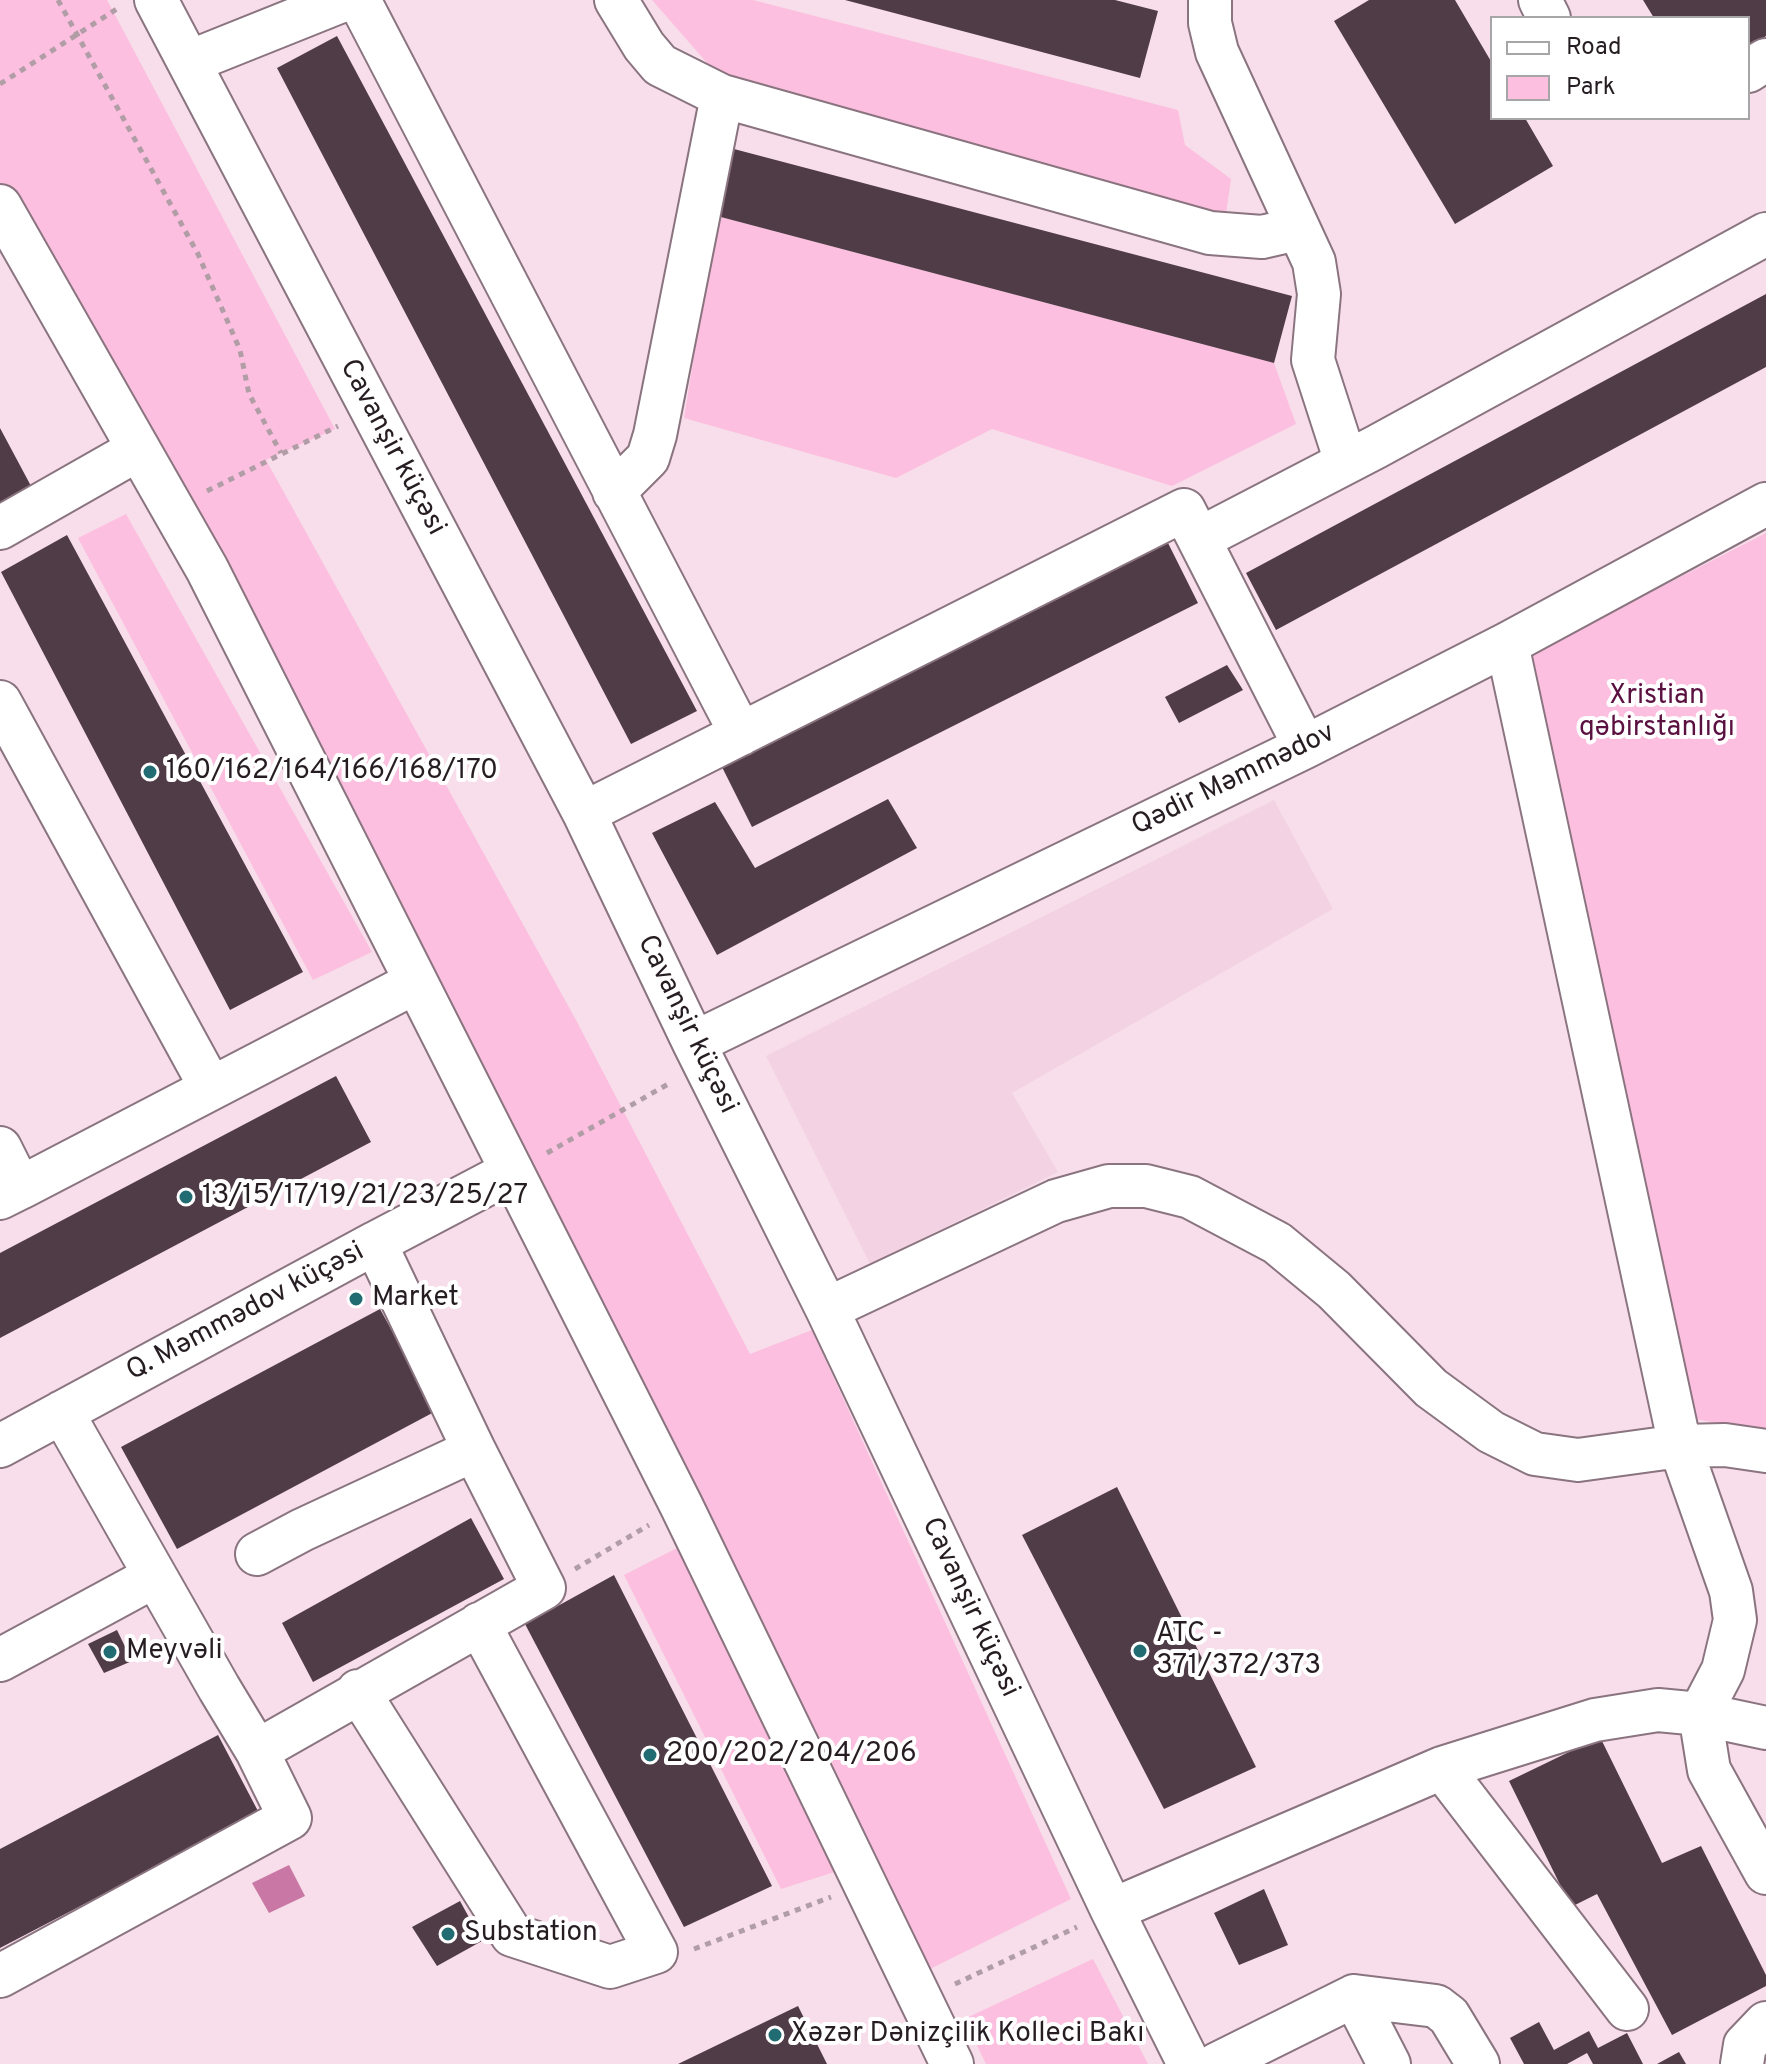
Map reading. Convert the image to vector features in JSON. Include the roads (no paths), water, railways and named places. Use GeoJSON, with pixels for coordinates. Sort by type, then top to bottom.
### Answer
{"type":"FeatureCollection","features":[{"type":"Feature","properties":{"kind":"street"},"geometry":{"type":"LineString","coordinates":[[189,62],[344,0]]}},
{"type":"Feature","properties":{"kind":"street"},"geometry":{"type":"LineString","coordinates":[[359,0],[741,734]]}},
{"type":"Feature","properties":{"kind":"street"},"geometry":{"type":"LineString","coordinates":[[616,0],[644,46],[660,65],[722,96],[1210,233],[1262,237],[1297,229]]}},
{"type":"Feature","properties":{"kind":"street"},"geometry":{"type":"LineString","coordinates":[[1210,0],[1210,23],[1217,52],[1314,262],[1319,294],[1313,360],[1346,462]]}},
{"type":"Feature","properties":{"kind":"street","name":"Cavanşir küçəsi"},"geometry":{"type":"LineString","coordinates":[[139,3],[189,62],[584,813],[688,1059],[827,1309],[1112,1910],[1189,2064]]}},
{"type":"Feature","properties":{"kind":"street"},"geometry":{"type":"LineString","coordinates":[[614,492],[648,458],[655,435],[722,96]]}},
{"type":"Feature","properties":{"kind":"street"},"geometry":{"type":"LineString","coordinates":[[6,229],[174,508],[207,569],[681,1505],[952,2064]]}},
{"type":"Feature","properties":{"kind":"street"},"geometry":{"type":"LineString","coordinates":[[1199,539],[1766,234]]}},
{"type":"Feature","properties":{"kind":"street"},"geometry":{"type":"LineString","coordinates":[[0,528],[137,450]]}},
{"type":"Feature","properties":{"kind":"street","name":"Qədir Məmmədov"},"geometry":{"type":"LineString","coordinates":[[688,1059],[1507,644],[1766,504]]}},
{"type":"Feature","properties":{"kind":"street"},"geometry":{"type":"LineString","coordinates":[[584,813],[1184,510],[1305,747]]}},
{"type":"Feature","properties":{"kind":"street"},"geometry":{"type":"LineString","coordinates":[[1507,644],[1680,1446],[1731,1591],[1735,1620],[1723,1670],[1700,1714],[1709,1770],[1766,1873]]}},
{"type":"Feature","properties":{"kind":"street"},"geometry":{"type":"LineString","coordinates":[[7,729],[211,1088]]}},
{"type":"Feature","properties":{"kind":"street"},"geometry":{"type":"LineString","coordinates":[[0,1148],[10,1193],[414,983]]}},
{"type":"Feature","properties":{"kind":"street"},"geometry":{"type":"LineString","coordinates":[[375,1243],[512,1171]]}},
{"type":"Feature","properties":{"kind":"street"},"geometry":{"type":"LineString","coordinates":[[827,1309],[1056,1201],[1109,1186],[1146,1186],[1190,1197],[1277,1243],[1334,1290],[1431,1388],[1491,1432],[1535,1454],[1578,1460],[1680,1446],[1725,1445],[1766,1451]]}},
{"type":"Feature","properties":{"kind":"street","name":"Q. Məmmədov küçəsi"},"geometry":{"type":"LineString","coordinates":[[0,1446],[375,1243],[544,1588],[479,1624]]}},
{"type":"Feature","properties":{"kind":"street"},"geometry":{"type":"LineString","coordinates":[[0,1976],[290,1818],[257,1751],[62,1412]]}},
{"type":"Feature","properties":{"kind":"street"},"geometry":{"type":"LineString","coordinates":[[257,1554],[474,1450]]}},
{"type":"Feature","properties":{"kind":"street"},"geometry":{"type":"LineString","coordinates":[[0,1660],[155,1576]]}},
{"type":"Feature","properties":{"kind":"street"},"geometry":{"type":"LineString","coordinates":[[257,1751],[358,1691],[479,1624],[656,1952],[610,1967],[512,1935],[358,1691]]}},
{"type":"Feature","properties":{"kind":"street"},"geometry":{"type":"LineString","coordinates":[[1112,1910],[1442,1768],[1595,1720],[1658,1710],[1700,1714],[1766,1728]]}},
{"type":"Feature","properties":{"kind":"street"},"geometry":{"type":"LineString","coordinates":[[1442,1768],[1627,2009]]}},
{"type":"Feature","properties":{"kind":"street"},"geometry":{"type":"LineString","coordinates":[[1217,2064],[1354,1996],[1436,2006],[1449,2016],[1478,2064]]}},
{"type":"Feature","properties":{"kind":"street"},"geometry":{"type":"LineString","coordinates":[[1354,1996],[1389,2064]]}},
{"type":"Feature","properties":{"kind":"street"},"geometry":{"type":"LineString","coordinates":[[1742,2064],[1745,2045],[1766,2023]]}},
{"type":"Feature","properties":{"kind":"place","name":"160/162/164/166/168/170"},"geometry":{"type":"Point","coordinates":[150,772]}},
{"type":"Feature","properties":{"kind":"place","name":"13/15/17/19/21/23/25/27"},"geometry":{"type":"Point","coordinates":[186,1197]}},
{"type":"Feature","properties":{"kind":"place","name":"Market"},"geometry":{"type":"Point","coordinates":[356,1299]}},
{"type":"Feature","properties":{"kind":"place","name":"ATC - 371/372/373"},"geometry":{"type":"Point","coordinates":[1140,1651]}},
{"type":"Feature","properties":{"kind":"place","name":"Meyvəli"},"geometry":{"type":"Point","coordinates":[110,1652]}},
{"type":"Feature","properties":{"kind":"place","name":"200/202/204/206"},"geometry":{"type":"Point","coordinates":[650,1755]}},
{"type":"Feature","properties":{"kind":"place","name":"Substation"},"geometry":{"type":"Point","coordinates":[448,1934]}},
{"type":"Feature","properties":{"kind":"place","name":"Xəzər Dənizçilik Kolleci Bakı"},"geometry":{"type":"Point","coordinates":[775,2035]}},
{"type":"Feature","properties":{"kind":"park label","name":"Xristian qəbirstanlığı"},"geometry":{"type":"Point","coordinates":[1657,713]}}]}
